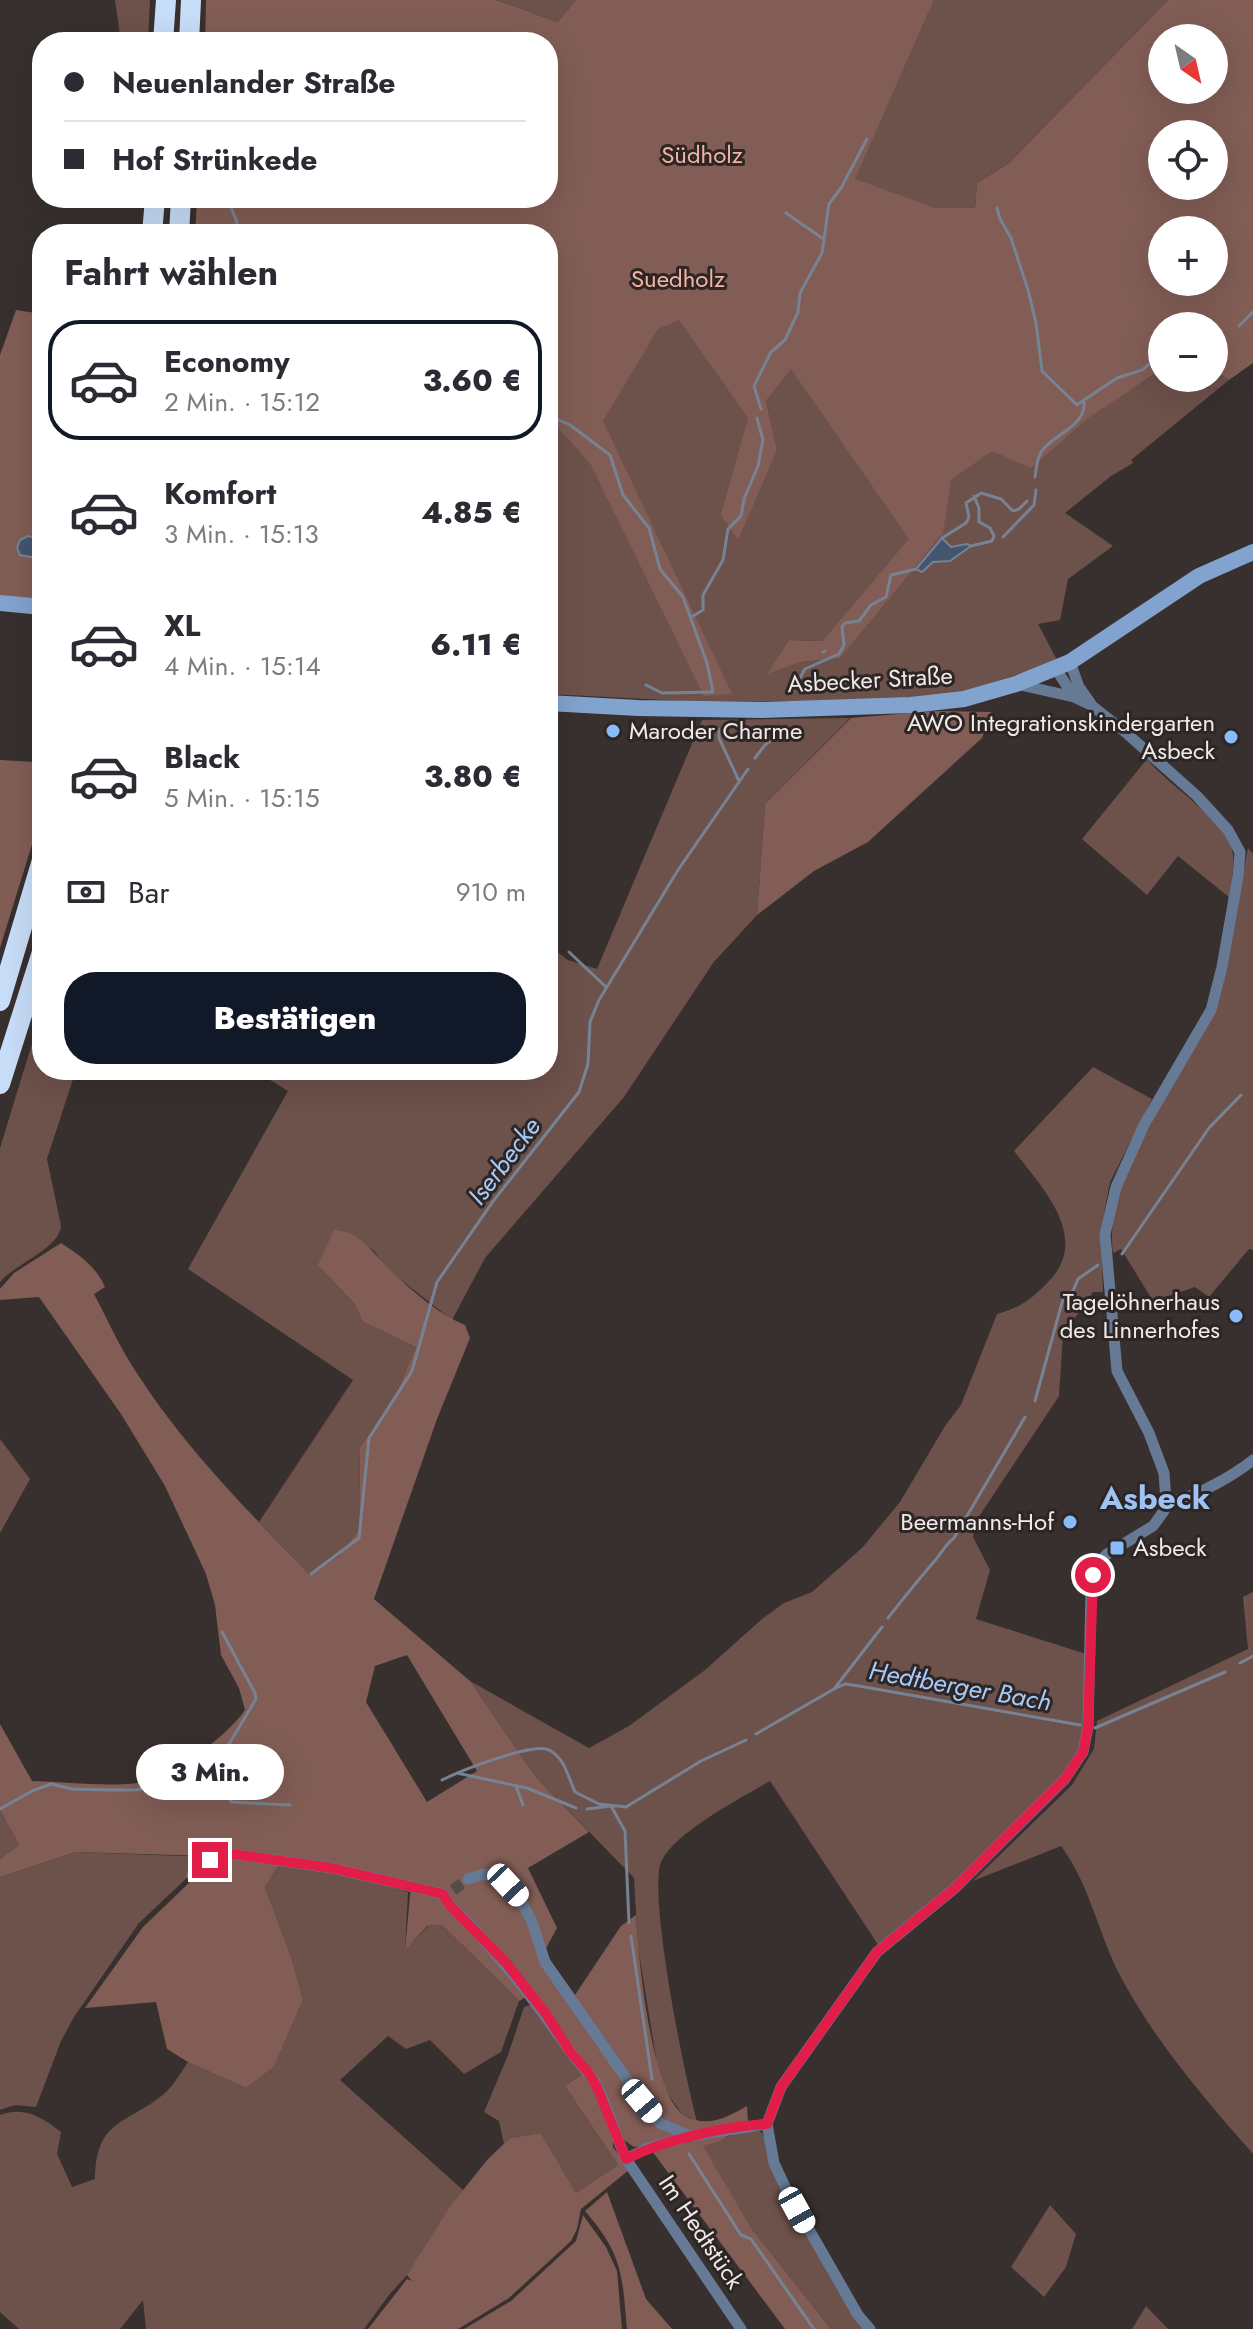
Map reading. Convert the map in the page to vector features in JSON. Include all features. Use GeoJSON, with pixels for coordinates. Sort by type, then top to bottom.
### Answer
{"type":"FeatureCollection","features":[{"type":"Feature","properties":{"kind":"highway"},"geometry":{"type":"LineString","coordinates":[[164,32],[166,0]]}},
{"type":"Feature","properties":{"kind":"highway"},"geometry":{"type":"LineString","coordinates":[[189,32],[191,0]]}},
{"type":"Feature","properties":{"kind":"highway"},"geometry":{"type":"LineString","coordinates":[[0,1001],[32,894]]}},
{"type":"Feature","properties":{"kind":"highway"},"geometry":{"type":"LineString","coordinates":[[0,1084],[32,983]]}},
{"type":"Feature","properties":{"kind":"main road","name":"Asbecker Straße"},"geometry":{"type":"LineString","coordinates":[[558,704],[762,710],[911,705],[964,699],[1016,684],[1063,665],[1199,576],[1253,552]]}},
{"type":"Feature","properties":{"kind":"main road"},"geometry":{"type":"LineString","coordinates":[[0,603],[32,606]]}},
{"type":"Feature","properties":{"kind":"street"},"geometry":{"type":"LineString","coordinates":[[1063,665],[1074,697]]}},
{"type":"Feature","properties":{"kind":"street"},"geometry":{"type":"LineString","coordinates":[[1063,665],[1091,705]]}},
{"type":"Feature","properties":{"kind":"street"},"geometry":{"type":"LineString","coordinates":[[870,2329],[858,2315],[787,2191],[774,2163],[767,2124],[781,2087],[877,1952],[955,1888],[1055,1790],[1083,1752],[1088,1727],[1091,1591],[1095,1567],[1107,1554],[1153,1526],[1164,1511],[1166,1501],[1164,1473],[1136,1406],[1117,1371],[1105,1234],[1116,1187],[1144,1125],[1211,1010],[1222,967],[1240,852],[1228,830],[1197,796],[1091,705],[1074,697],[1016,684]]}},
{"type":"Feature","properties":{"kind":"street"},"geometry":{"type":"LineString","coordinates":[[1166,1501],[1178,1502],[1190,1497],[1253,1460]]}},
{"type":"Feature","properties":{"kind":"street","name":"Im Hedtstück"},"geometry":{"type":"LineString","coordinates":[[192,1875],[210,1860],[225,1853],[332,1868],[448,1892],[447,1902],[475,1929],[546,2014],[571,2053],[588,2072],[626,2159],[741,2329]]}},
{"type":"Feature","properties":{"kind":"street"},"geometry":{"type":"LineString","coordinates":[[468,1879],[484,1874],[498,1879],[519,1897],[532,1922],[545,1962],[642,2101],[660,2123],[690,2136]]}},
{"type":"Feature","properties":{"kind":"street","name":"Im Hedtstück"},"geometry":{"type":"LineString","coordinates":[[626,2159],[645,2149],[690,2136],[767,2124]]}},
{"type":"Feature","properties":{"kind":"green space"},"geometry":{"type":"Polygon","coordinates":[[[115,0],[150,0],[148,32],[120,32],[115,0]]]}},
{"type":"Feature","properties":{"kind":"green space","name":"Südholz"},"geometry":{"type":"Polygon","coordinates":[[[206,0],[496,0],[558,22],[576,0],[934,0],[855,179],[936,208],[975,208],[977,183],[1009,163],[1168,0],[1253,0],[1253,363],[1228,379],[1228,312],[1148,312],[1148,378],[1088,418],[1031,468],[992,451],[951,480],[943,533],[840,658],[801,662],[767,674],[789,640],[822,641],[909,539],[791,369],[766,401],[777,450],[738,540],[721,515],[748,418],[679,320],[658,329],[603,421],[732,694],[704,696],[590,464],[558,427],[558,224],[196,224],[196,208],[558,208],[558,32],[205,32],[206,0]]]}},
{"type":"Feature","properties":{"kind":"green space"},"geometry":{"type":"Polygon","coordinates":[[[496,0],[576,0],[558,22],[496,0]]]}},
{"type":"Feature","properties":{"kind":"green space"},"geometry":{"type":"Polygon","coordinates":[[[934,0],[1168,0],[1009,163],[977,183],[975,208],[936,208],[854,180],[934,0]]]}},
{"type":"Feature","properties":{"kind":"green space","name":"Suedholz"},"geometry":{"type":"Polygon","coordinates":[[[558,47],[1141,383],[1148,378],[1148,392],[1214,392],[1131,460],[1133,463],[1111,476],[1065,513],[1113,546],[1068,579],[1060,620],[1038,624],[1058,662],[953,695],[897,700],[705,702],[558,695],[558,224],[548,224],[548,208],[558,208],[558,47]],[[790,370],[748,418],[744,435],[777,451],[766,401],[790,370]],[[561,430],[590,464],[658,602],[600,464],[561,430]],[[904,546],[822,641],[789,640],[768,673],[801,662],[840,658],[904,546]]]}},
{"type":"Feature","properties":{"kind":"green space"},"geometry":{"type":"Polygon","coordinates":[[[16,310],[32,312],[32,600],[0,595],[0,355],[16,310]]]}},
{"type":"Feature","properties":{"kind":"green space"},"geometry":{"type":"Polygon","coordinates":[[[934,711],[991,712],[982,738],[868,842],[814,871],[757,915],[765,804],[851,718],[934,711]]]}},
{"type":"Feature","properties":{"kind":"green space"},"geometry":{"type":"Polygon","coordinates":[[[850,718],[765,804],[757,915],[713,963],[624,1097],[485,1258],[452,1320],[386,1268],[374,1251],[341,1230],[319,1265],[354,1303],[363,1322],[416,1347],[392,1403],[360,1447],[359,1529],[339,1556],[310,1575],[259,1522],[353,1380],[188,1269],[288,1091],[270,1080],[558,1080],[558,952],[568,960],[597,969],[702,720],[850,718]]]}},
{"type":"Feature","properties":{"kind":"green space"},"geometry":{"type":"Polygon","coordinates":[[[1147,759],[1222,830],[1230,843],[1233,860],[1230,898],[1178,856],[1147,895],[1082,839],[1147,759]]]}},
{"type":"Feature","properties":{"kind":"green space"},"geometry":{"type":"Polygon","coordinates":[[[0,760],[32,762],[32,844],[0,948],[0,760]]]}},
{"type":"Feature","properties":{"kind":"green space"},"geometry":{"type":"Polygon","coordinates":[[[1248,848],[1253,854],[1253,1250],[1249,1249],[1209,1297],[1195,1287],[1153,1301],[1121,1249],[1113,1253],[1115,1209],[1129,1166],[1221,989],[1248,848]]]}},
{"type":"Feature","properties":{"kind":"green space"},"geometry":{"type":"Polygon","coordinates":[[[32,1044],[32,1080],[73,1080],[47,1159],[61,1226],[53,1242],[0,1282],[0,1148],[32,1044]]]}},
{"type":"Feature","properties":{"kind":"green space"},"geometry":{"type":"Polygon","coordinates":[[[1093,1067],[1152,1099],[1110,1182],[1101,1228],[1103,1292],[1093,1292],[1063,1335],[1059,1396],[976,1521],[973,1537],[990,1570],[976,1619],[1086,1654],[1086,1711],[1081,1744],[1060,1777],[965,1874],[879,1946],[770,1781],[681,1838],[662,1860],[658,1878],[659,1907],[669,1987],[697,2121],[682,2114],[665,2090],[657,2064],[638,1947],[634,1878],[535,1776],[470,1681],[589,1748],[629,1726],[705,1670],[784,1603],[812,1592],[862,1548],[900,1502],[961,1405],[997,1314],[1013,1309],[1032,1297],[1061,1264],[1065,1247],[1064,1230],[1058,1213],[1014,1151],[1093,1067]]]}},
{"type":"Feature","properties":{"kind":"green space"},"geometry":{"type":"Polygon","coordinates":[[[334,1230],[351,1234],[425,1300],[465,1325],[470,1338],[437,1419],[374,1599],[470,1681],[535,1776],[589,1832],[528,1868],[557,1928],[544,1952],[575,1995],[621,1926],[636,1915],[648,2022],[663,2081],[673,2102],[684,2115],[700,2121],[725,2117],[747,2106],[748,2122],[709,2134],[634,2147],[617,2135],[599,2084],[526,1997],[519,2001],[442,1925],[427,1926],[405,1950],[411,1885],[336,1866],[206,1856],[76,1852],[0,1877],[0,1859],[19,1845],[0,1810],[0,1724],[32,1781],[125,1784],[151,1780],[182,1765],[225,1732],[245,1710],[239,1688],[221,1655],[215,1605],[206,1574],[165,1486],[121,1414],[39,1297],[0,1300],[0,1289],[14,1273],[61,1243],[86,1262],[105,1287],[94,1294],[145,1385],[188,1443],[310,1575],[339,1556],[359,1529],[360,1447],[392,1403],[416,1347],[363,1322],[354,1303],[318,1265],[334,1230]],[[407,1655],[375,1666],[366,1702],[427,1802],[477,1771],[407,1655]]]}},
{"type":"Feature","properties":{"kind":"green space"},"geometry":{"type":"Polygon","coordinates":[[[0,1439],[30,1479],[0,1533],[0,1439]]]}},
{"type":"Feature","properties":{"kind":"green space"},"geometry":{"type":"Polygon","coordinates":[[[1253,1592],[1253,2154],[1183,2071],[1137,2005],[1115,1964],[1080,1878],[1061,1846],[973,1881],[1072,1785],[1094,1749],[1097,1721],[1248,1649],[1243,1597],[1253,1592]]]}},
{"type":"Feature","properties":{"kind":"green space"},"geometry":{"type":"Polygon","coordinates":[[[0,1810],[19,1845],[0,1859],[0,1810]]]}},
{"type":"Feature","properties":{"kind":"green space"},"geometry":{"type":"Polygon","coordinates":[[[76,1852],[209,1857],[139,1923],[74,2017],[61,2041],[36,2107],[15,2105],[0,2110],[0,1877],[76,1852]]]}},
{"type":"Feature","properties":{"kind":"green space"},"geometry":{"type":"Polygon","coordinates":[[[226,1855],[280,1863],[265,1887],[292,1959],[303,2000],[274,2067],[246,2088],[167,2049],[156,2002],[85,2008],[143,1927],[195,1877],[226,1855]]]}},
{"type":"Feature","properties":{"kind":"green space"},"geometry":{"type":"Polygon","coordinates":[[[280,1863],[334,1871],[408,1892],[405,1949],[428,1926],[442,1925],[519,2001],[501,2052],[464,2074],[430,2040],[406,2049],[388,2036],[340,2080],[463,2190],[408,2274],[364,2329],[146,2329],[143,2300],[120,2329],[19,2329],[0,2312],[0,2115],[25,2112],[61,2132],[57,2154],[72,2187],[95,2179],[101,2144],[108,2133],[165,2093],[188,2062],[246,2088],[274,2067],[303,2000],[292,1959],[265,1887],[280,1863]]]}},
{"type":"Feature","properties":{"kind":"green space"},"geometry":{"type":"Polygon","coordinates":[[[530,2005],[585,2072],[565,2086],[618,2165],[576,2193],[541,2133],[510,2138],[504,2144],[499,2121],[484,2112],[524,2007],[530,2005]]]}},
{"type":"Feature","properties":{"kind":"green space"},"geometry":{"type":"Polygon","coordinates":[[[585,2072],[613,2137],[613,2147],[629,2170],[581,2209],[571,2241],[509,2298],[458,2329],[368,2329],[407,2279],[412,2281],[407,2275],[451,2205],[488,2159],[510,2138],[541,2133],[576,2193],[618,2165],[565,2086],[585,2072]]]}},
{"type":"Feature","properties":{"kind":"green space"},"geometry":{"type":"Polygon","coordinates":[[[755,2128],[762,2133],[864,2329],[831,2329],[752,2229],[702,2145],[755,2128]]]}},
{"type":"Feature","properties":{"kind":"green space"},"geometry":{"type":"Polygon","coordinates":[[[735,2131],[722,2140],[703,2146],[752,2229],[831,2329],[785,2329],[652,2151],[735,2131]]]}},
{"type":"Feature","properties":{"kind":"green space"},"geometry":{"type":"Polygon","coordinates":[[[607,2192],[646,2299],[672,2329],[627,2329],[622,2279],[614,2253],[585,2211],[607,2192]]]}},
{"type":"Feature","properties":{"kind":"green space"},"geometry":{"type":"Polygon","coordinates":[[[1050,2205],[1076,2234],[1066,2267],[1044,2297],[1011,2267],[1050,2205]]]}},
{"type":"Feature","properties":{"kind":"green space"},"geometry":{"type":"Polygon","coordinates":[[[583,2215],[606,2247],[617,2271],[622,2329],[464,2329],[511,2301],[576,2241],[583,2215]]]}},
{"type":"Feature","properties":{"kind":"green space"},"geometry":{"type":"Polygon","coordinates":[[[1146,2306],[1168,2329],[1132,2329],[1146,2306]]]}},
{"type":"Feature","properties":{"kind":"water"},"geometry":{"type":"Polygon","coordinates":[[[32,537],[32,557],[20,555],[17,548],[20,540],[32,537]]]}},
{"type":"Feature","properties":{"kind":"water"},"geometry":{"type":"Polygon","coordinates":[[[942,538],[951,547],[971,546],[950,561],[933,562],[922,572],[916,569],[942,538]]]}},
{"type":"Feature","properties":{"kind":"waterway"},"geometry":{"type":"LineString","coordinates":[[761,409],[754,386],[771,352],[785,340],[798,312],[800,293],[822,253],[829,204],[867,139]]}},
{"type":"Feature","properties":{"kind":"waterway"},"geometry":{"type":"LineString","coordinates":[[231,208],[237,224]]}},
{"type":"Feature","properties":{"kind":"waterway"},"geometry":{"type":"LineString","coordinates":[[997,208],[1011,238],[1028,290],[1042,371],[1077,405],[1084,400]]}},
{"type":"Feature","properties":{"kind":"waterway"},"geometry":{"type":"LineString","coordinates":[[786,213],[822,238]]}},
{"type":"Feature","properties":{"kind":"waterway","name":"Iserbecke"},"geometry":{"type":"LineString","coordinates":[[1239,326],[1253,312]]}},
{"type":"Feature","properties":{"kind":"waterway","name":"Iserbecke"},"geometry":{"type":"LineString","coordinates":[[1035,477],[1041,452],[1080,417],[1084,400],[1117,378],[1148,365]]}},
{"type":"Feature","properties":{"kind":"waterway"},"geometry":{"type":"LineString","coordinates":[[693,616],[703,610],[703,595],[723,560],[728,529],[741,516],[744,499],[758,466],[763,440],[757,418]]}},
{"type":"Feature","properties":{"kind":"waterway"},"geometry":{"type":"LineString","coordinates":[[558,420],[610,455],[623,495],[649,528],[660,569],[683,597],[707,663],[713,692],[662,693],[646,685]]}},
{"type":"Feature","properties":{"kind":"waterway","name":"Iserbecke"},"geometry":{"type":"LineString","coordinates":[[1003,537],[1034,505],[1036,490]]}},
{"type":"Feature","properties":{"kind":"waterway"},"geometry":{"type":"LineString","coordinates":[[942,538],[966,523],[969,517],[966,503],[981,493],[1001,499],[1013,511],[1027,501]]}},
{"type":"Feature","properties":{"kind":"waterway"},"geometry":{"type":"LineString","coordinates":[[971,546],[992,541],[994,536],[990,528],[979,522],[979,508],[974,496]]}},
{"type":"Feature","properties":{"kind":"waterway","name":"Iserbecke"},"geometry":{"type":"LineString","coordinates":[[793,691],[805,669],[839,654],[844,645],[842,627],[845,623],[859,621],[871,605],[886,597],[891,575],[916,569]]}},
{"type":"Feature","properties":{"kind":"waterway"},"geometry":{"type":"LineString","coordinates":[[719,729],[719,738],[739,781]]}},
{"type":"Feature","properties":{"kind":"waterway","name":"Iserbecke"},"geometry":{"type":"LineString","coordinates":[[755,758],[782,729]]}},
{"type":"Feature","properties":{"kind":"waterway","name":"Iserbecke"},"geometry":{"type":"LineString","coordinates":[[311,1574],[359,1538],[369,1438],[412,1371],[437,1282],[494,1200],[579,1092],[588,1064],[590,1022],[599,1000],[678,870],[748,769]]}},
{"type":"Feature","properties":{"kind":"waterway"},"geometry":{"type":"LineString","coordinates":[[569,952],[606,987]]}},
{"type":"Feature","properties":{"kind":"waterway"},"geometry":{"type":"LineString","coordinates":[[1122,1254],[1209,1128],[1241,1095]]}},
{"type":"Feature","properties":{"kind":"waterway"},"geometry":{"type":"LineString","coordinates":[[1035,1401],[1063,1299],[1073,1291],[1078,1279],[1098,1265]]}},
{"type":"Feature","properties":{"kind":"waterway"},"geometry":{"type":"LineString","coordinates":[[888,1618],[954,1538],[1025,1417]]}},
{"type":"Feature","properties":{"kind":"waterway"},"geometry":{"type":"LineString","coordinates":[[756,1734],[834,1689],[882,1627]]}},
{"type":"Feature","properties":{"kind":"waterway","name":"Iserbecke"},"geometry":{"type":"LineString","coordinates":[[222,1632],[256,1699],[229,1744],[223,1748]]}},
{"type":"Feature","properties":{"kind":"waterway","name":"Hedtberger Bach"},"geometry":{"type":"LineString","coordinates":[[1240,1663],[1253,1656]]}},
{"type":"Feature","properties":{"kind":"waterway","name":"Hedtberger Bach"},"geometry":{"type":"LineString","coordinates":[[1095,1728],[1225,1672]]}},
{"type":"Feature","properties":{"kind":"waterway","name":"Hedtberger Bach"},"geometry":{"type":"LineString","coordinates":[[834,1689],[845,1684],[853,1685],[1080,1725]]}},
{"type":"Feature","properties":{"kind":"waterway"},"geometry":{"type":"LineString","coordinates":[[442,1780],[528,1750],[549,1750],[559,1758],[575,1792],[599,1804],[626,1807],[701,1761],[746,1740]]}},
{"type":"Feature","properties":{"kind":"waterway"},"geometry":{"type":"LineString","coordinates":[[0,1809],[51,1784],[72,1789],[137,1790],[159,1784],[222,1749],[231,1802],[290,1805]]}},
{"type":"Feature","properties":{"kind":"waterway"},"geometry":{"type":"LineString","coordinates":[[457,1773],[527,1788],[576,1808]]}},
{"type":"Feature","properties":{"kind":"waterway"},"geometry":{"type":"LineString","coordinates":[[516,1786],[523,1805]]}},
{"type":"Feature","properties":{"kind":"waterway"},"geometry":{"type":"LineString","coordinates":[[587,1809],[611,1806],[625,1831],[629,1923]]}},
{"type":"Feature","properties":{"kind":"waterway"},"geometry":{"type":"LineString","coordinates":[[631,1936],[652,2079]]}},
{"type":"Feature","properties":{"kind":"waterway"},"geometry":{"type":"LineString","coordinates":[[689,2154],[741,2235],[751,2239],[814,2329]]}},
{"type":"Feature","properties":{"kind":"tunnel"},"geometry":{"type":"LineString","coordinates":[[453,1890],[468,1879]]}},
{"type":"Feature","properties":{"kind":"place","name":"Maroder Charme"},"geometry":{"type":"Point","coordinates":[613,731]}},
{"type":"Feature","properties":{"kind":"place","name":"AWO Integrationskindergarten Asbeck"},"geometry":{"type":"Point","coordinates":[1231,737]}},
{"type":"Feature","properties":{"kind":"place","name":"Tagelöhnerhaus des Linnerhofes"},"geometry":{"type":"Point","coordinates":[1236,1316]}},
{"type":"Feature","properties":{"kind":"place","name":"Beermanns-Hof"},"geometry":{"type":"Point","coordinates":[1070,1522]}},
{"type":"Feature","properties":{"kind":"place","name":"Asbeck"},"geometry":{"type":"Point","coordinates":[1117,1548]}},
{"type":"Feature","properties":{"kind":"district","name":"Asbeck"},"geometry":{"type":"Point","coordinates":[1155,1498]}},
{"type":"Feature","properties":{"kind":"route"},"geometry":{"type":"LineString","coordinates":[[210,1860],[225,1853],[332,1868],[443,1894],[447,1902],[507,1964],[588,2072],[626,2159],[645,2149],[690,2136],[767,2124],[781,2087],[877,1952],[955,1888],[1064,1780],[1083,1752],[1088,1727],[1093,1575]]}}]}
